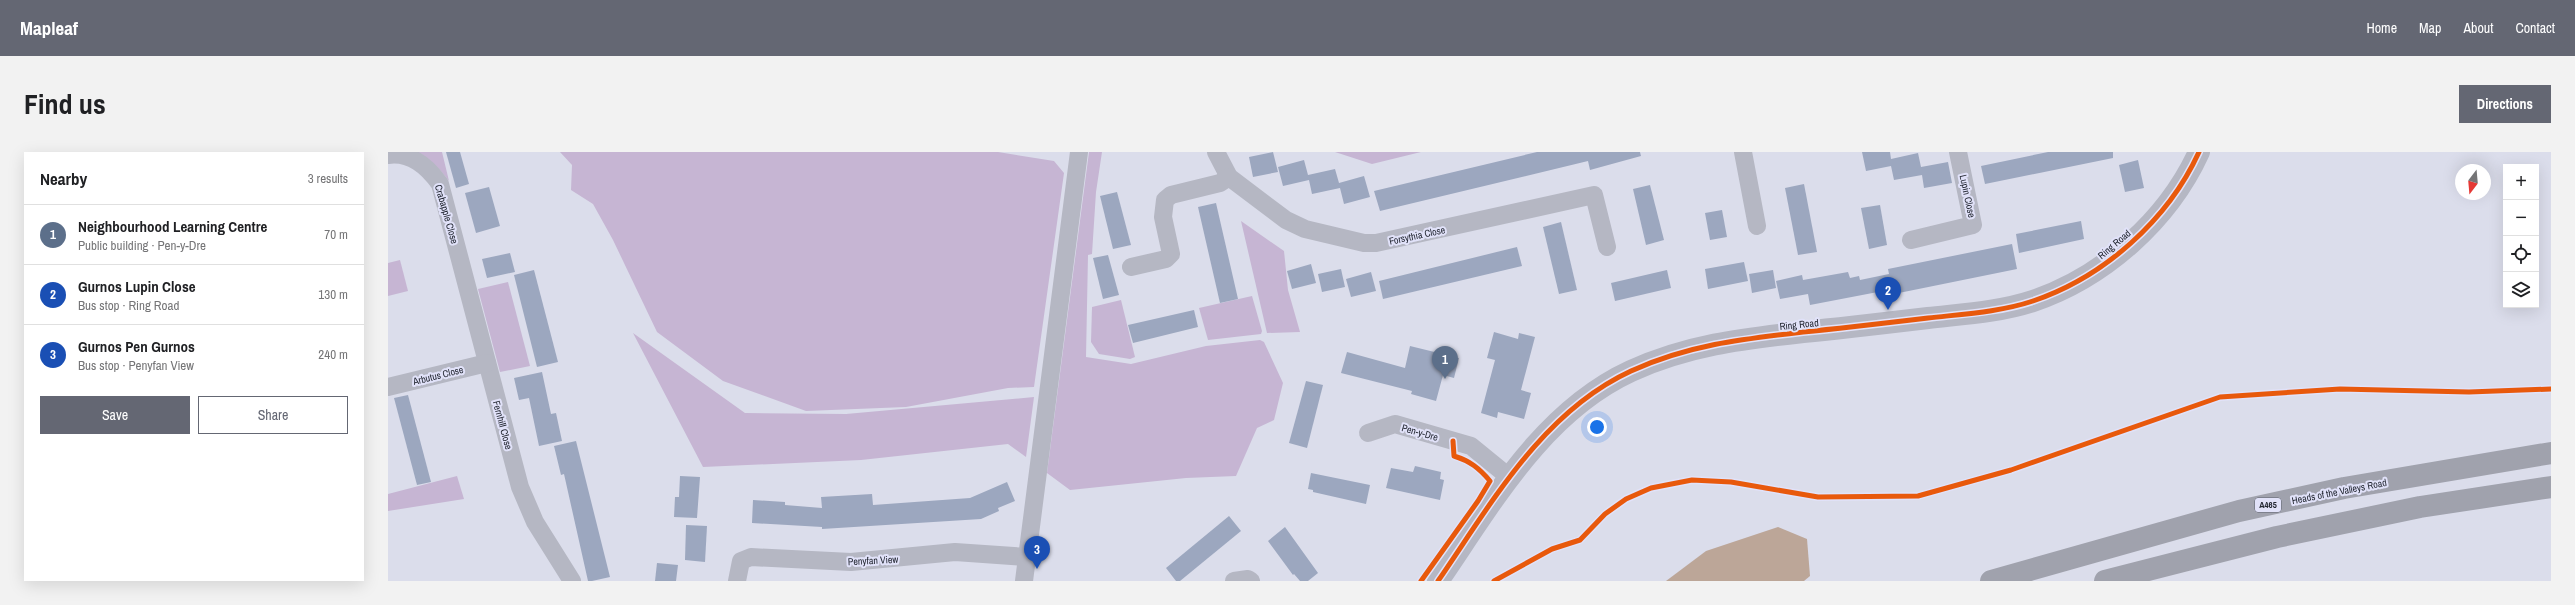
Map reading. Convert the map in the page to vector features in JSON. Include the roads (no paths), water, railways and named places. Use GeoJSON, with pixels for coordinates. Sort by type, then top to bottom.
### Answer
{"type":"FeatureCollection","features":[{"type":"Feature","properties":{"kind":"highway","name":"Heads of the Valleys Road"},"geometry":{"type":"LineString","coordinates":[[1991,581],[2239,511],[2344,488],[2551,453]]}},
{"type":"Feature","properties":{"kind":"highway"},"geometry":{"type":"LineString","coordinates":[[2105,581],[2292,534],[2420,507],[2551,487]]}},
{"type":"Feature","properties":{"kind":"street"},"geometry":{"type":"LineString","coordinates":[[1024,581],[1079,152]]}},
{"type":"Feature","properties":{"kind":"street","name":"Forsythia Close"},"geometry":{"type":"LineString","coordinates":[[1216,152],[1229,177],[1286,220],[1305,229],[1364,243],[1376,243],[1460,226],[1594,195],[1607,247]]}},
{"type":"Feature","properties":{"kind":"street"},"geometry":{"type":"LineString","coordinates":[[1743,152],[1757,226]]}},
{"type":"Feature","properties":{"kind":"street","name":"Lupin Close"},"geometry":{"type":"LineString","coordinates":[[1911,240],[1973,225],[1958,152]]}},
{"type":"Feature","properties":{"kind":"street","name":"Ring Road"},"geometry":{"type":"LineString","coordinates":[[1438,581],[1525,456],[1572,410],[1629,372],[1675,353],[1722,341],[1989,312],[2032,301],[2065,289],[2098,269],[2129,244],[2152,222],[2174,196],[2199,152]]}},
{"type":"Feature","properties":{"kind":"street","name":"Crabapple Close"},"geometry":{"type":"LineString","coordinates":[[388,155],[412,158],[428,167],[440,184],[460,258]]}},
{"type":"Feature","properties":{"kind":"street"},"geometry":{"type":"LineString","coordinates":[[1131,267],[1166,259],[1171,254],[1163,217],[1165,200],[1171,195],[1220,183],[1229,177]]}},
{"type":"Feature","properties":{"kind":"street","name":"Fernhill Close"},"geometry":{"type":"LineString","coordinates":[[460,258],[520,487],[535,522],[572,581]]}},
{"type":"Feature","properties":{"kind":"street","name":"Arbutus Close"},"geometry":{"type":"LineString","coordinates":[[388,387],[487,363]]}},
{"type":"Feature","properties":{"kind":"street","name":"Pen-y-Dre"},"geometry":{"type":"LineString","coordinates":[[1368,433],[1395,424],[1471,446],[1509,477]]}},
{"type":"Feature","properties":{"kind":"street","name":"Penyfan View"},"geometry":{"type":"LineString","coordinates":[[737,581],[741,561],[751,557],[851,562],[955,552],[1027,557]]}},
{"type":"Feature","properties":{"kind":"street"},"geometry":{"type":"LineString","coordinates":[[1234,581],[1248,579],[1251,581]]}},
{"type":"Feature","properties":{"kind":"place","name":"Gurnos Lupin Close"},"geometry":{"type":"Point","coordinates":[1888,310]}},
{"type":"Feature","properties":{"kind":"place","name":"Neighbourhood Learning Centre"},"geometry":{"type":"Point","coordinates":[1445,379]}},
{"type":"Feature","properties":{"kind":"place","name":"Gurnos Pen Gurnos"},"geometry":{"type":"Point","coordinates":[1037,569]}}]}
